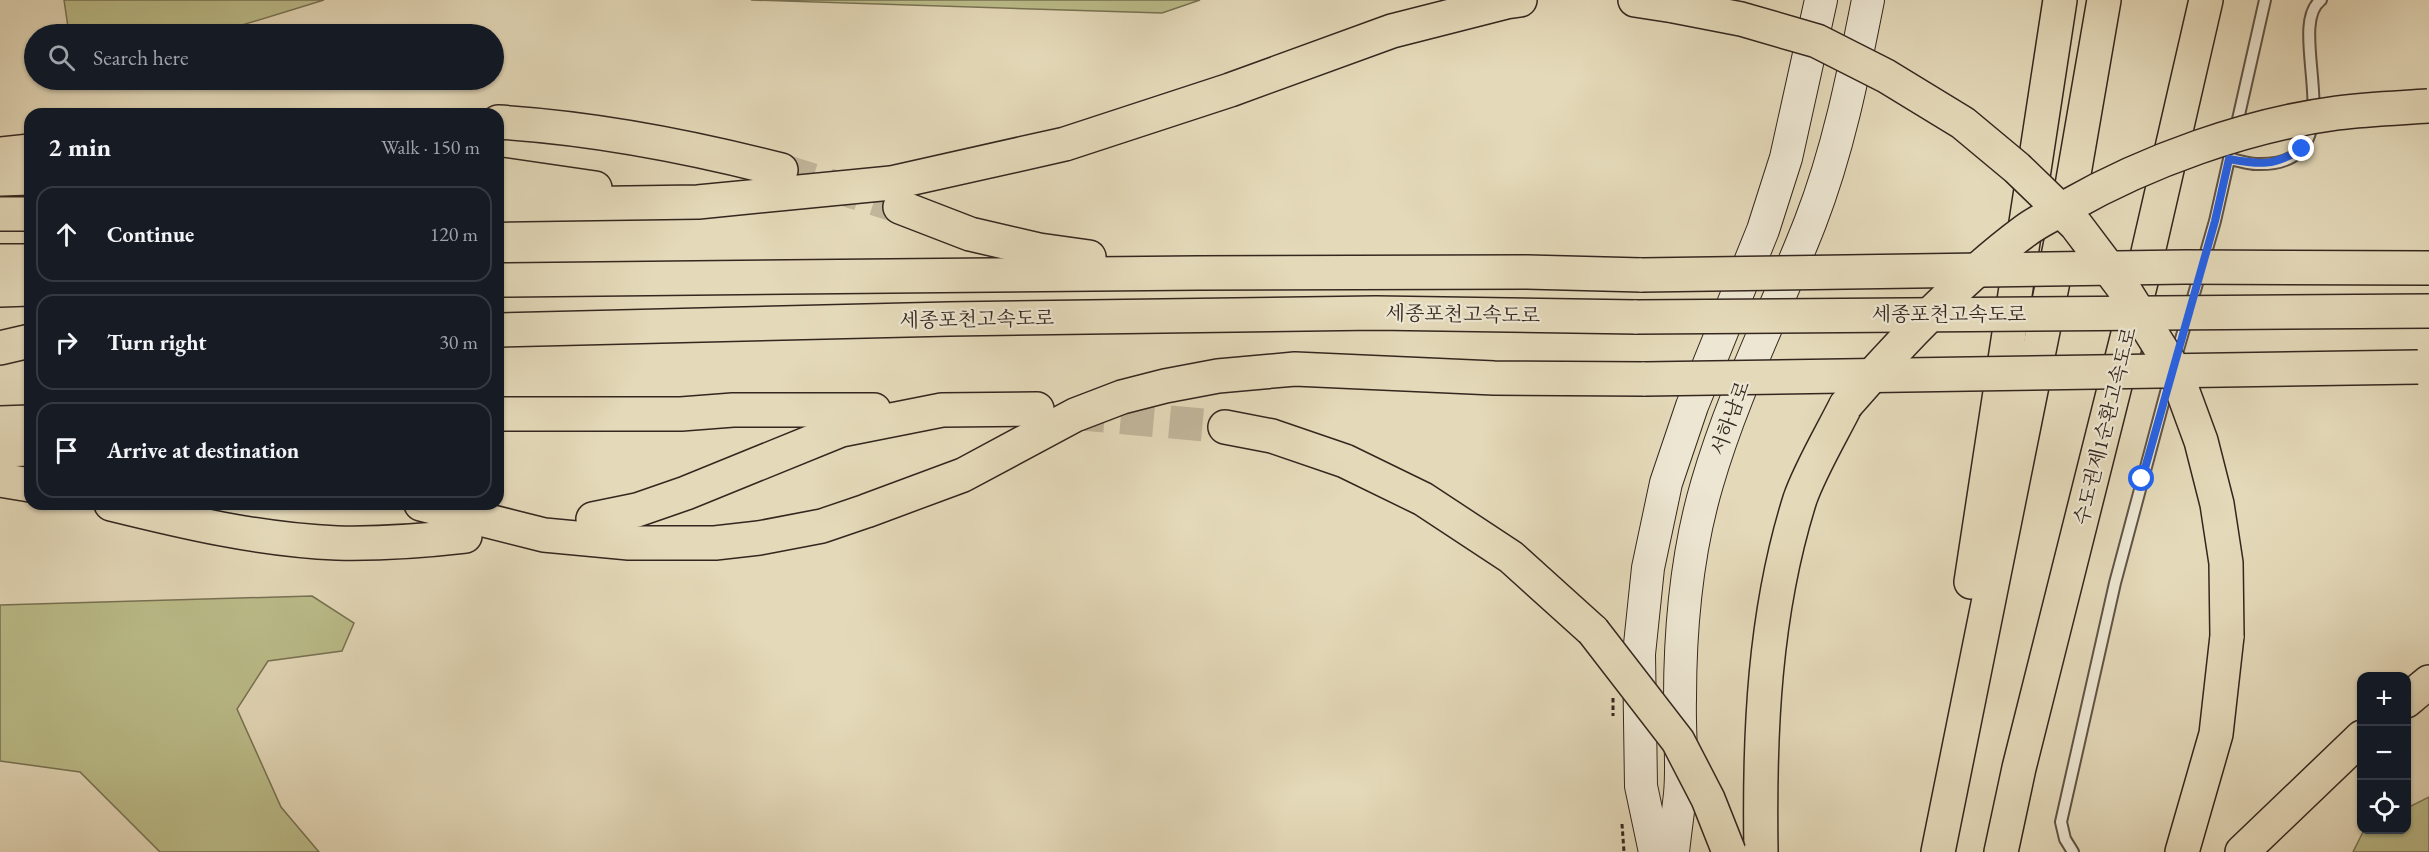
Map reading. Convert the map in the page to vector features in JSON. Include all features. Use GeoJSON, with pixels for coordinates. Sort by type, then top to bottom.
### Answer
{"type":"FeatureCollection","features":[{"type":"Feature","properties":{"kind":"highway"},"geometry":{"type":"LineString","coordinates":[[504,206],[698,202],[891,183],[1065,144],[1230,90],[1392,31],[1520,0]]}},
{"type":"Feature","properties":{"kind":"highway"},"geometry":{"type":"LineString","coordinates":[[1635,0],[1741,19],[1817,41],[1886,76],[1963,123],[2018,168],[2076,225],[2122,286],[2176,373],[2200,441],[2217,504],[2226,563],[2228,636],[2216,734],[2182,852]]}},
{"type":"Feature","properties":{"kind":"highway"},"geometry":{"type":"LineString","coordinates":[[1930,852],[2060,0]]}},
{"type":"Feature","properties":{"kind":"highway"},"geometry":{"type":"LineString","coordinates":[[1938,852],[2067,209],[2104,0]]}},
{"type":"Feature","properties":{"kind":"highway","name":"수도권제1순환고속도로"},"geometry":{"type":"LineString","coordinates":[[2001,852],[2019,768],[2143,274],[2205,0]]}},
{"type":"Feature","properties":{"kind":"highway"},"geometry":{"type":"LineString","coordinates":[[1761,852],[1763,711],[1775,599],[1801,497],[1846,405],[1896,348],[1971,275],[2026,230],[2098,189],[2166,159],[2254,130],[2337,113],[2428,106]]}},
{"type":"Feature","properties":{"kind":"highway"},"geometry":{"type":"LineString","coordinates":[[504,123],[583,130],[654,141],[781,170]]}},
{"type":"Feature","properties":{"kind":"highway"},"geometry":{"type":"LineString","coordinates":[[0,154],[24,152]]}},
{"type":"Feature","properties":{"kind":"highway"},"geometry":{"type":"LineString","coordinates":[[504,175],[698,202]]}},
{"type":"Feature","properties":{"kind":"highway"},"geometry":{"type":"LineString","coordinates":[[0,179],[24,178]]}},
{"type":"Feature","properties":{"kind":"highway"},"geometry":{"type":"LineString","coordinates":[[900,207],[970,234],[1039,250],[1198,273]]}},
{"type":"Feature","properties":{"kind":"highway"},"geometry":{"type":"LineString","coordinates":[[0,214],[24,214]]}},
{"type":"Feature","properties":{"kind":"highway"},"geometry":{"type":"LineString","coordinates":[[0,261],[24,261]]}},
{"type":"Feature","properties":{"kind":"highway","name":"세종포천고속도로"},"geometry":{"type":"LineString","coordinates":[[504,279],[1198,273],[1527,272],[1642,275],[2185,267],[2429,268]]}},
{"type":"Feature","properties":{"kind":"highway"},"geometry":{"type":"LineString","coordinates":[[0,290],[24,289]]}},
{"type":"Feature","properties":{"kind":"highway","name":"세종포천고속도로"},"geometry":{"type":"LineString","coordinates":[[504,330],[961,319],[1376,313],[1638,316],[2429,311]]}},
{"type":"Feature","properties":{"kind":"highway"},"geometry":{"type":"LineString","coordinates":[[0,340],[24,340]]}},
{"type":"Feature","properties":{"kind":"highway"},"geometry":{"type":"LineString","coordinates":[[0,348],[24,342]]}},
{"type":"Feature","properties":{"kind":"highway"},"geometry":{"type":"LineString","coordinates":[[445,510],[544,535],[629,543],[715,543],[759,538],[822,526],[963,475],[1075,415],[1122,397],[1218,376],[1295,369],[1494,378],[1645,379],[2424,367]]}},
{"type":"Feature","properties":{"kind":"highway"},"geometry":{"type":"LineString","coordinates":[[504,414],[681,414],[733,410],[1037,409]]}},
{"type":"Feature","properties":{"kind":"highway"},"geometry":{"type":"LineString","coordinates":[[593,519],[637,510],[686,493],[841,430],[942,410]]}},
{"type":"Feature","properties":{"kind":"highway"},"geometry":{"type":"LineString","coordinates":[[0,423],[24,422]]}},
{"type":"Feature","properties":{"kind":"highway"},"geometry":{"type":"LineString","coordinates":[[1225,427],[1272,436],[1345,461],[1423,499],[1511,557],[1593,631],[1678,741],[1708,799],[1730,852]]}},
{"type":"Feature","properties":{"kind":"highway"},"geometry":{"type":"LineString","coordinates":[[0,450],[24,449]]}},
{"type":"Feature","properties":{"kind":"highway"},"geometry":{"type":"LineString","coordinates":[[0,480],[24,484]]}},
{"type":"Feature","properties":{"kind":"highway"},"geometry":{"type":"LineString","coordinates":[[137,510],[201,525],[269,536],[336,543],[414,542],[465,536]]}},
{"type":"Feature","properties":{"kind":"highway"},"geometry":{"type":"LineString","coordinates":[[2411,697],[2429,682]]}},
{"type":"Feature","properties":{"kind":"highway"},"geometry":{"type":"LineString","coordinates":[[2242,852],[2357,741]]}},
{"type":"Feature","properties":{"kind":"main road","name":"서하남로"},"geometry":{"type":"LineString","coordinates":[[1655,852],[1641,786],[1639,654],[1648,568],[1666,483],[1692,406],[1763,230],[1786,158],[1821,0]]}},
{"type":"Feature","properties":{"kind":"main road","name":"서하남로"},"geometry":{"type":"LineString","coordinates":[[1672,852],[1680,792],[1680,697],[1684,613],[1692,548],[1706,484],[1732,410],[1810,222],[1831,161],[1852,79],[1868,0]]}},
{"type":"Feature","properties":{"kind":"lane"},"geometry":{"type":"LineString","coordinates":[[2073,852],[2065,839],[2061,822],[2115,583],[2215,221],[2265,0]]}},
{"type":"Feature","properties":{"kind":"lane"},"geometry":{"type":"LineString","coordinates":[[2229,159],[2256,164],[2282,161],[2302,149],[2312,128],[2314,84],[2309,31],[2312,14],[2322,0]]}},
{"type":"Feature","properties":{"kind":"green space"},"geometry":{"type":"Polygon","coordinates":[[[64,0],[324,0],[246,24],[68,24],[64,0]]]}},
{"type":"Feature","properties":{"kind":"green space"},"geometry":{"type":"Polygon","coordinates":[[[751,0],[1200,0],[1162,13],[751,0]]]}},
{"type":"Feature","properties":{"kind":"green space"},"geometry":{"type":"Polygon","coordinates":[[[312,596],[354,623],[342,651],[268,661],[237,709],[281,807],[319,852],[160,852],[80,772],[0,761],[0,605],[312,596]]]}},
{"type":"Feature","properties":{"kind":"green space"},"geometry":{"type":"Polygon","coordinates":[[[2429,797],[2429,852],[2353,852],[2362,834],[2411,834],[2411,806],[2429,797]]]}},
{"type":"Feature","properties":{"kind":"tunnel"},"geometry":{"type":"LineString","coordinates":[[781,170],[900,207]]}},
{"type":"Feature","properties":{"kind":"tunnel"},"geometry":{"type":"LineString","coordinates":[[1072,413],[1225,427]]}},
{"type":"Feature","properties":{"kind":"route"},"geometry":{"type":"LineString","coordinates":[[2142,479],[2215,221],[2229,159],[2256,164],[2282,161],[2302,149]]}}]}
